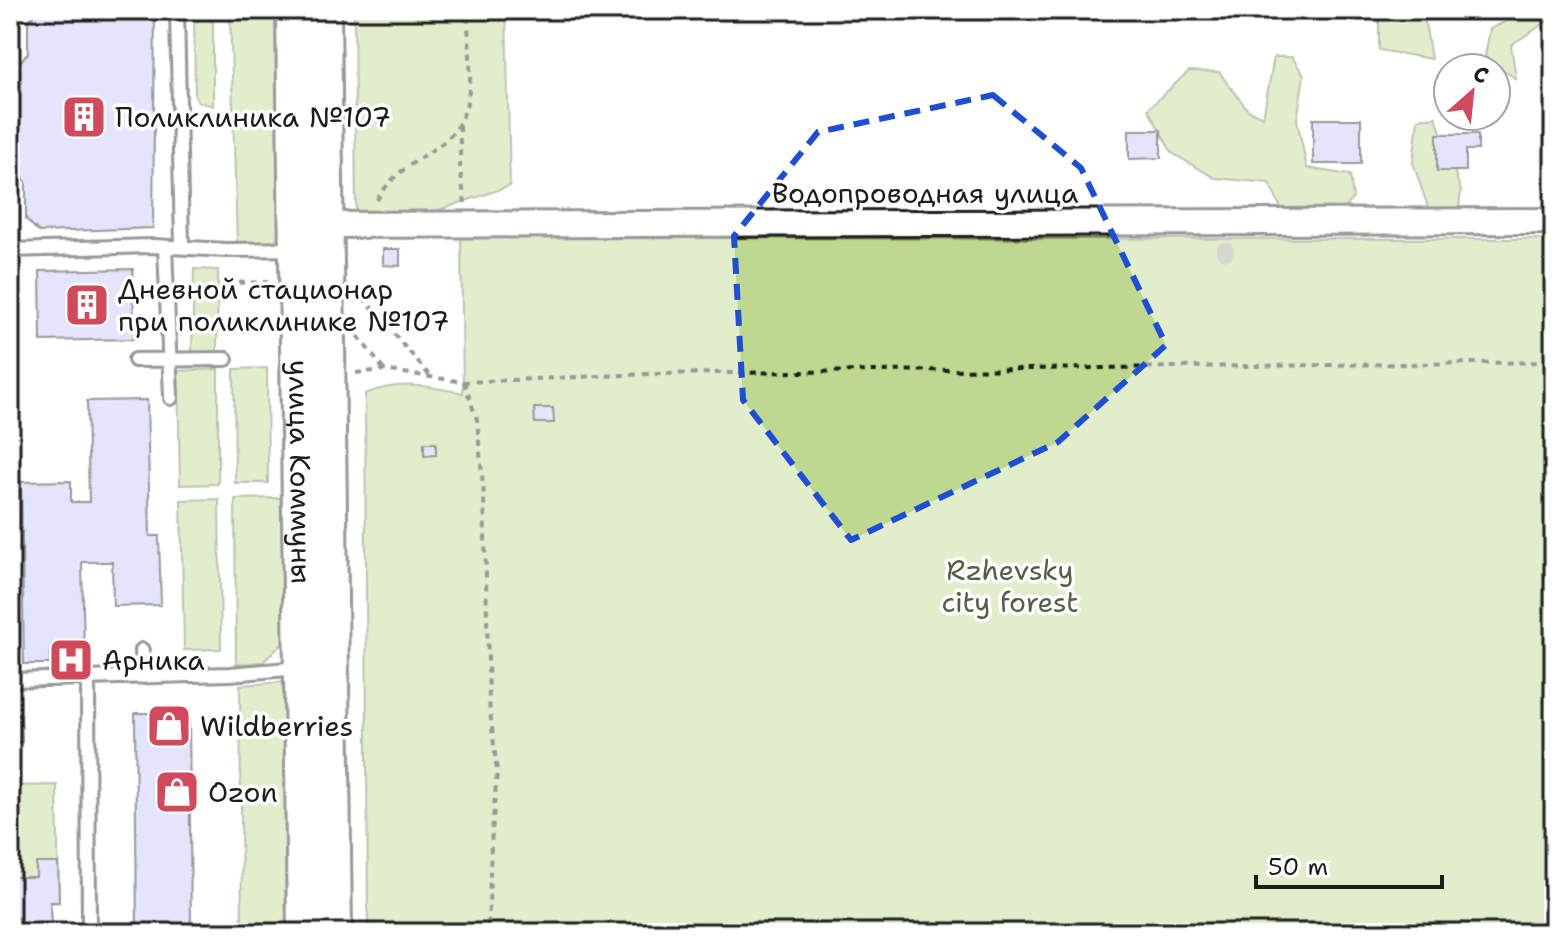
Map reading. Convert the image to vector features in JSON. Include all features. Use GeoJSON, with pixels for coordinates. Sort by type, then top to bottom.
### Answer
{"type":"FeatureCollection","features":[{"type":"Feature","properties":{"kind":"main road","name":"улица Коммуны"},"geometry":{"type":"LineString","coordinates":[[295,10],[311,237],[316,668],[306,933]]}},
{"type":"Feature","properties":{"kind":"main road","name":"улица Коммуны"},"geometry":{"type":"LineString","coordinates":[[311,237],[322,10]]}},
{"type":"Feature","properties":{"kind":"main road","name":"улица Коммуны"},"geometry":{"type":"LineString","coordinates":[[316,668],[333,933]]}},
{"type":"Feature","properties":{"kind":"street","name":"Водопроводная улица"},"geometry":{"type":"LineString","coordinates":[[311,237],[363,225],[1554,221]]}},
{"type":"Feature","properties":{"kind":"lane"},"geometry":{"type":"LineString","coordinates":[[177,10],[182,247]]}},
{"type":"Feature","properties":{"kind":"lane"},"geometry":{"type":"LineString","coordinates":[[10,250],[182,247],[226,250],[311,237]]}},
{"type":"Feature","properties":{"kind":"lane"},"geometry":{"type":"LineString","coordinates":[[165,247],[171,398]]}},
{"type":"Feature","properties":{"kind":"lane"},"geometry":{"type":"LineString","coordinates":[[135,360],[226,359]]}},
{"type":"Feature","properties":{"kind":"lane"},"geometry":{"type":"LineString","coordinates":[[142,650],[143,677]]}},
{"type":"Feature","properties":{"kind":"lane"},"geometry":{"type":"LineString","coordinates":[[10,680],[230,674],[316,668]]}},
{"type":"Feature","properties":{"kind":"lane"},"geometry":{"type":"LineString","coordinates":[[88,679],[89,933]]}},
{"type":"Feature","properties":{"kind":"path"},"geometry":{"type":"LineString","coordinates":[[467,10],[469,101],[460,126],[460,169],[466,209],[473,224]]}},
{"type":"Feature","properties":{"kind":"path"},"geometry":{"type":"LineString","coordinates":[[363,225],[384,188],[411,163],[441,145],[460,126]]}},
{"type":"Feature","properties":{"kind":"path"},"geometry":{"type":"LineString","coordinates":[[348,280],[430,377]]}},
{"type":"Feature","properties":{"kind":"path"},"geometry":{"type":"LineString","coordinates":[[227,283],[275,282]]}},
{"type":"Feature","properties":{"kind":"path"},"geometry":{"type":"LineString","coordinates":[[358,336],[384,370]]}},
{"type":"Feature","properties":{"kind":"path"},"geometry":{"type":"LineString","coordinates":[[350,374],[384,370],[464,382],[648,374],[1554,362]]}},
{"type":"Feature","properties":{"kind":"path"},"geometry":{"type":"LineString","coordinates":[[464,382],[477,420],[484,496],[489,702],[497,772],[488,933]]}},
{"type":"Feature","properties":{"kind":"highlighted area"},"geometry":{"type":"Polygon","coordinates":[[[993,95],[1081,168],[1166,345],[1058,442],[851,540],[743,400],[734,236],[818,132],[993,95]]]}},
{"type":"Feature","properties":{"kind":"green space"},"geometry":{"type":"Polygon","coordinates":[[[194,10],[213,10],[213,106],[198,102],[195,96],[194,10]]]}},
{"type":"Feature","properties":{"kind":"green space"},"geometry":{"type":"Polygon","coordinates":[[[230,10],[277,10],[279,237],[270,242],[237,243],[230,10]]]}},
{"type":"Feature","properties":{"kind":"green space"},"geometry":{"type":"Polygon","coordinates":[[[354,10],[506,10],[510,186],[427,214],[356,216],[354,10]]]}},
{"type":"Feature","properties":{"kind":"green space"},"geometry":{"type":"Polygon","coordinates":[[[1379,10],[1423,10],[1431,59],[1379,50],[1379,10]]]}},
{"type":"Feature","properties":{"kind":"green space"},"geometry":{"type":"Polygon","coordinates":[[[1520,10],[1554,10],[1554,17],[1511,45],[1516,79],[1512,76],[1512,52],[1486,52],[1490,29],[1516,17],[1520,10]]]}},
{"type":"Feature","properties":{"kind":"green space"},"geometry":{"type":"Polygon","coordinates":[[[1274,57],[1292,57],[1304,75],[1297,120],[1307,168],[1350,175],[1353,198],[1337,218],[1281,208],[1269,183],[1215,178],[1172,153],[1148,109],[1189,71],[1219,72],[1248,110],[1263,117],[1274,57]]]}},
{"type":"Feature","properties":{"kind":"green space"},"geometry":{"type":"Polygon","coordinates":[[[1432,117],[1432,132],[1441,132],[1461,191],[1458,214],[1429,210],[1413,163],[1418,119],[1432,117]]]}},
{"type":"Feature","properties":{"kind":"green space","name":"Rzhevsky city forest"},"geometry":{"type":"Polygon","coordinates":[[[461,238],[1554,239],[1554,933],[368,933],[365,394],[401,386],[463,393],[461,238]]]}},
{"type":"Feature","properties":{"kind":"green space"},"geometry":{"type":"Polygon","coordinates":[[[194,269],[218,270],[217,352],[192,352],[194,269]]]}},
{"type":"Feature","properties":{"kind":"green space"},"geometry":{"type":"Polygon","coordinates":[[[267,368],[268,483],[235,483],[234,369],[267,368]]]}},
{"type":"Feature","properties":{"kind":"green space"},"geometry":{"type":"Polygon","coordinates":[[[218,369],[218,484],[180,485],[178,371],[218,369]]]}},
{"type":"Feature","properties":{"kind":"green space"},"geometry":{"type":"Polygon","coordinates":[[[283,498],[285,641],[263,662],[236,664],[235,499],[283,498]]]}},
{"type":"Feature","properties":{"kind":"green space"},"geometry":{"type":"Polygon","coordinates":[[[219,499],[221,649],[184,650],[181,500],[219,499]]]}},
{"type":"Feature","properties":{"kind":"green space"},"geometry":{"type":"Polygon","coordinates":[[[285,682],[287,933],[242,933],[240,685],[285,682]]]}},
{"type":"Feature","properties":{"kind":"green space"},"geometry":{"type":"Polygon","coordinates":[[[57,785],[59,902],[50,903],[51,933],[10,933],[10,786],[57,785]]]}},
{"type":"Feature","properties":{"kind":"building","name":"Поликлиника №107"},"geometry":{"type":"Polygon","coordinates":[[[41,10],[155,10],[153,228],[39,232],[26,219],[26,182],[12,166],[14,68],[28,53],[28,21],[41,10]]]}},
{"type":"Feature","properties":{"kind":"building"},"geometry":{"type":"Polygon","coordinates":[[[1313,119],[1361,119],[1361,164],[1313,164],[1313,119]]]}},
{"type":"Feature","properties":{"kind":"building"},"geometry":{"type":"Polygon","coordinates":[[[1129,130],[1161,130],[1161,158],[1129,159],[1129,130]]]}},
{"type":"Feature","properties":{"kind":"building"},"geometry":{"type":"Polygon","coordinates":[[[1437,134],[1478,134],[1478,150],[1466,150],[1466,171],[1437,171],[1437,134]]]}},
{"type":"Feature","properties":{"kind":"building"},"geometry":{"type":"Polygon","coordinates":[[[383,249],[400,249],[400,266],[383,265],[383,249]]]}},
{"type":"Feature","properties":{"kind":"building","name":"Дневной стационар при поликлинике №107"},"geometry":{"type":"Polygon","coordinates":[[[133,269],[134,339],[41,341],[40,271],[133,269]]]}},
{"type":"Feature","properties":{"kind":"building"},"geometry":{"type":"Polygon","coordinates":[[[147,400],[150,536],[159,536],[161,605],[113,606],[112,562],[82,562],[84,651],[71,652],[71,666],[59,666],[59,652],[50,652],[50,664],[24,664],[21,482],[71,481],[71,502],[89,502],[87,401],[147,400]]]}},
{"type":"Feature","properties":{"kind":"building"},"geometry":{"type":"Polygon","coordinates":[[[534,408],[553,408],[554,423],[535,423],[534,408]]]}},
{"type":"Feature","properties":{"kind":"building"},"geometry":{"type":"Polygon","coordinates":[[[424,443],[436,443],[436,455],[424,456],[424,443]]]}},
{"type":"Feature","properties":{"kind":"building"},"geometry":{"type":"Polygon","coordinates":[[[135,713],[189,713],[191,933],[137,933],[135,713]]]}},
{"type":"Feature","properties":{"kind":"building"},"geometry":{"type":"Polygon","coordinates":[[[21,715],[22,742],[10,743],[10,716],[21,715]]]}},
{"type":"Feature","properties":{"kind":"building"},"geometry":{"type":"Polygon","coordinates":[[[36,863],[58,863],[59,902],[50,902],[51,933],[10,933],[10,877],[36,877],[36,863]]]}},
{"type":"Feature","properties":{"kind":"place","name":"Поликлиника №107"},"geometry":{"type":"Point","coordinates":[84,117]}},
{"type":"Feature","properties":{"kind":"place","name":"Дневной стационар при поликлинике №107"},"geometry":{"type":"Point","coordinates":[87,305]}},
{"type":"Feature","properties":{"kind":"place","name":"Арника"},"geometry":{"type":"Point","coordinates":[71,660]}},
{"type":"Feature","properties":{"kind":"place","name":"Wildberries"},"geometry":{"type":"Point","coordinates":[169,726]}},
{"type":"Feature","properties":{"kind":"place","name":"Ozon"},"geometry":{"type":"Point","coordinates":[177,792]}}]}
